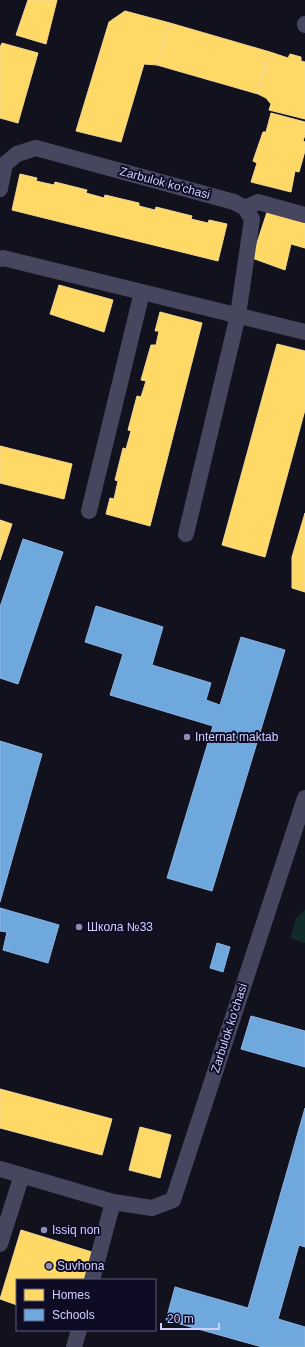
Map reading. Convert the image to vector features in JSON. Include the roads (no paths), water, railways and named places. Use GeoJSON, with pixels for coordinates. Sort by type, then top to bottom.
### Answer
{"type":"FeatureCollection","features":[{"type":"Feature","properties":{"kind":"street","name":"Zarbulok ko'chasi"},"geometry":{"type":"LineString","coordinates":[[0,189],[5,164],[17,154],[36,148],[234,202],[245,208]]}},
{"type":"Feature","properties":{"kind":"street"},"geometry":{"type":"LineString","coordinates":[[186,534],[238,315],[252,219],[245,208],[258,202],[305,215]]}},
{"type":"Feature","properties":{"kind":"street"},"geometry":{"type":"LineString","coordinates":[[0,259],[3,258],[305,332]]}},
{"type":"Feature","properties":{"kind":"street"},"geometry":{"type":"LineString","coordinates":[[89,511],[142,292]]}},
{"type":"Feature","properties":{"kind":"street","name":"Zarbulok ko'chasi"},"geometry":{"type":"LineString","coordinates":[[0,1169],[113,1202],[152,1208],[173,1200],[305,798]]}},
{"type":"Feature","properties":{"kind":"street"},"geometry":{"type":"LineString","coordinates":[[0,1244],[22,1175]]}},
{"type":"Feature","properties":{"kind":"street"},"geometry":{"type":"LineString","coordinates":[[92,1279],[113,1202]]}},
{"type":"Feature","properties":{"kind":"street"},"geometry":{"type":"LineString","coordinates":[[74,1347],[79,1331]]}},
{"type":"Feature","properties":{"kind":"place","name":"Internat maktab"},"geometry":{"type":"Point","coordinates":[187,737]}},
{"type":"Feature","properties":{"kind":"place","name":"Школа №33"},"geometry":{"type":"Point","coordinates":[79,927]}},
{"type":"Feature","properties":{"kind":"place","name":"Issiq non"},"geometry":{"type":"Point","coordinates":[44,1230]}},
{"type":"Feature","properties":{"kind":"place","name":"Suvhona"},"geometry":{"type":"Point","coordinates":[49,1266]}}]}
